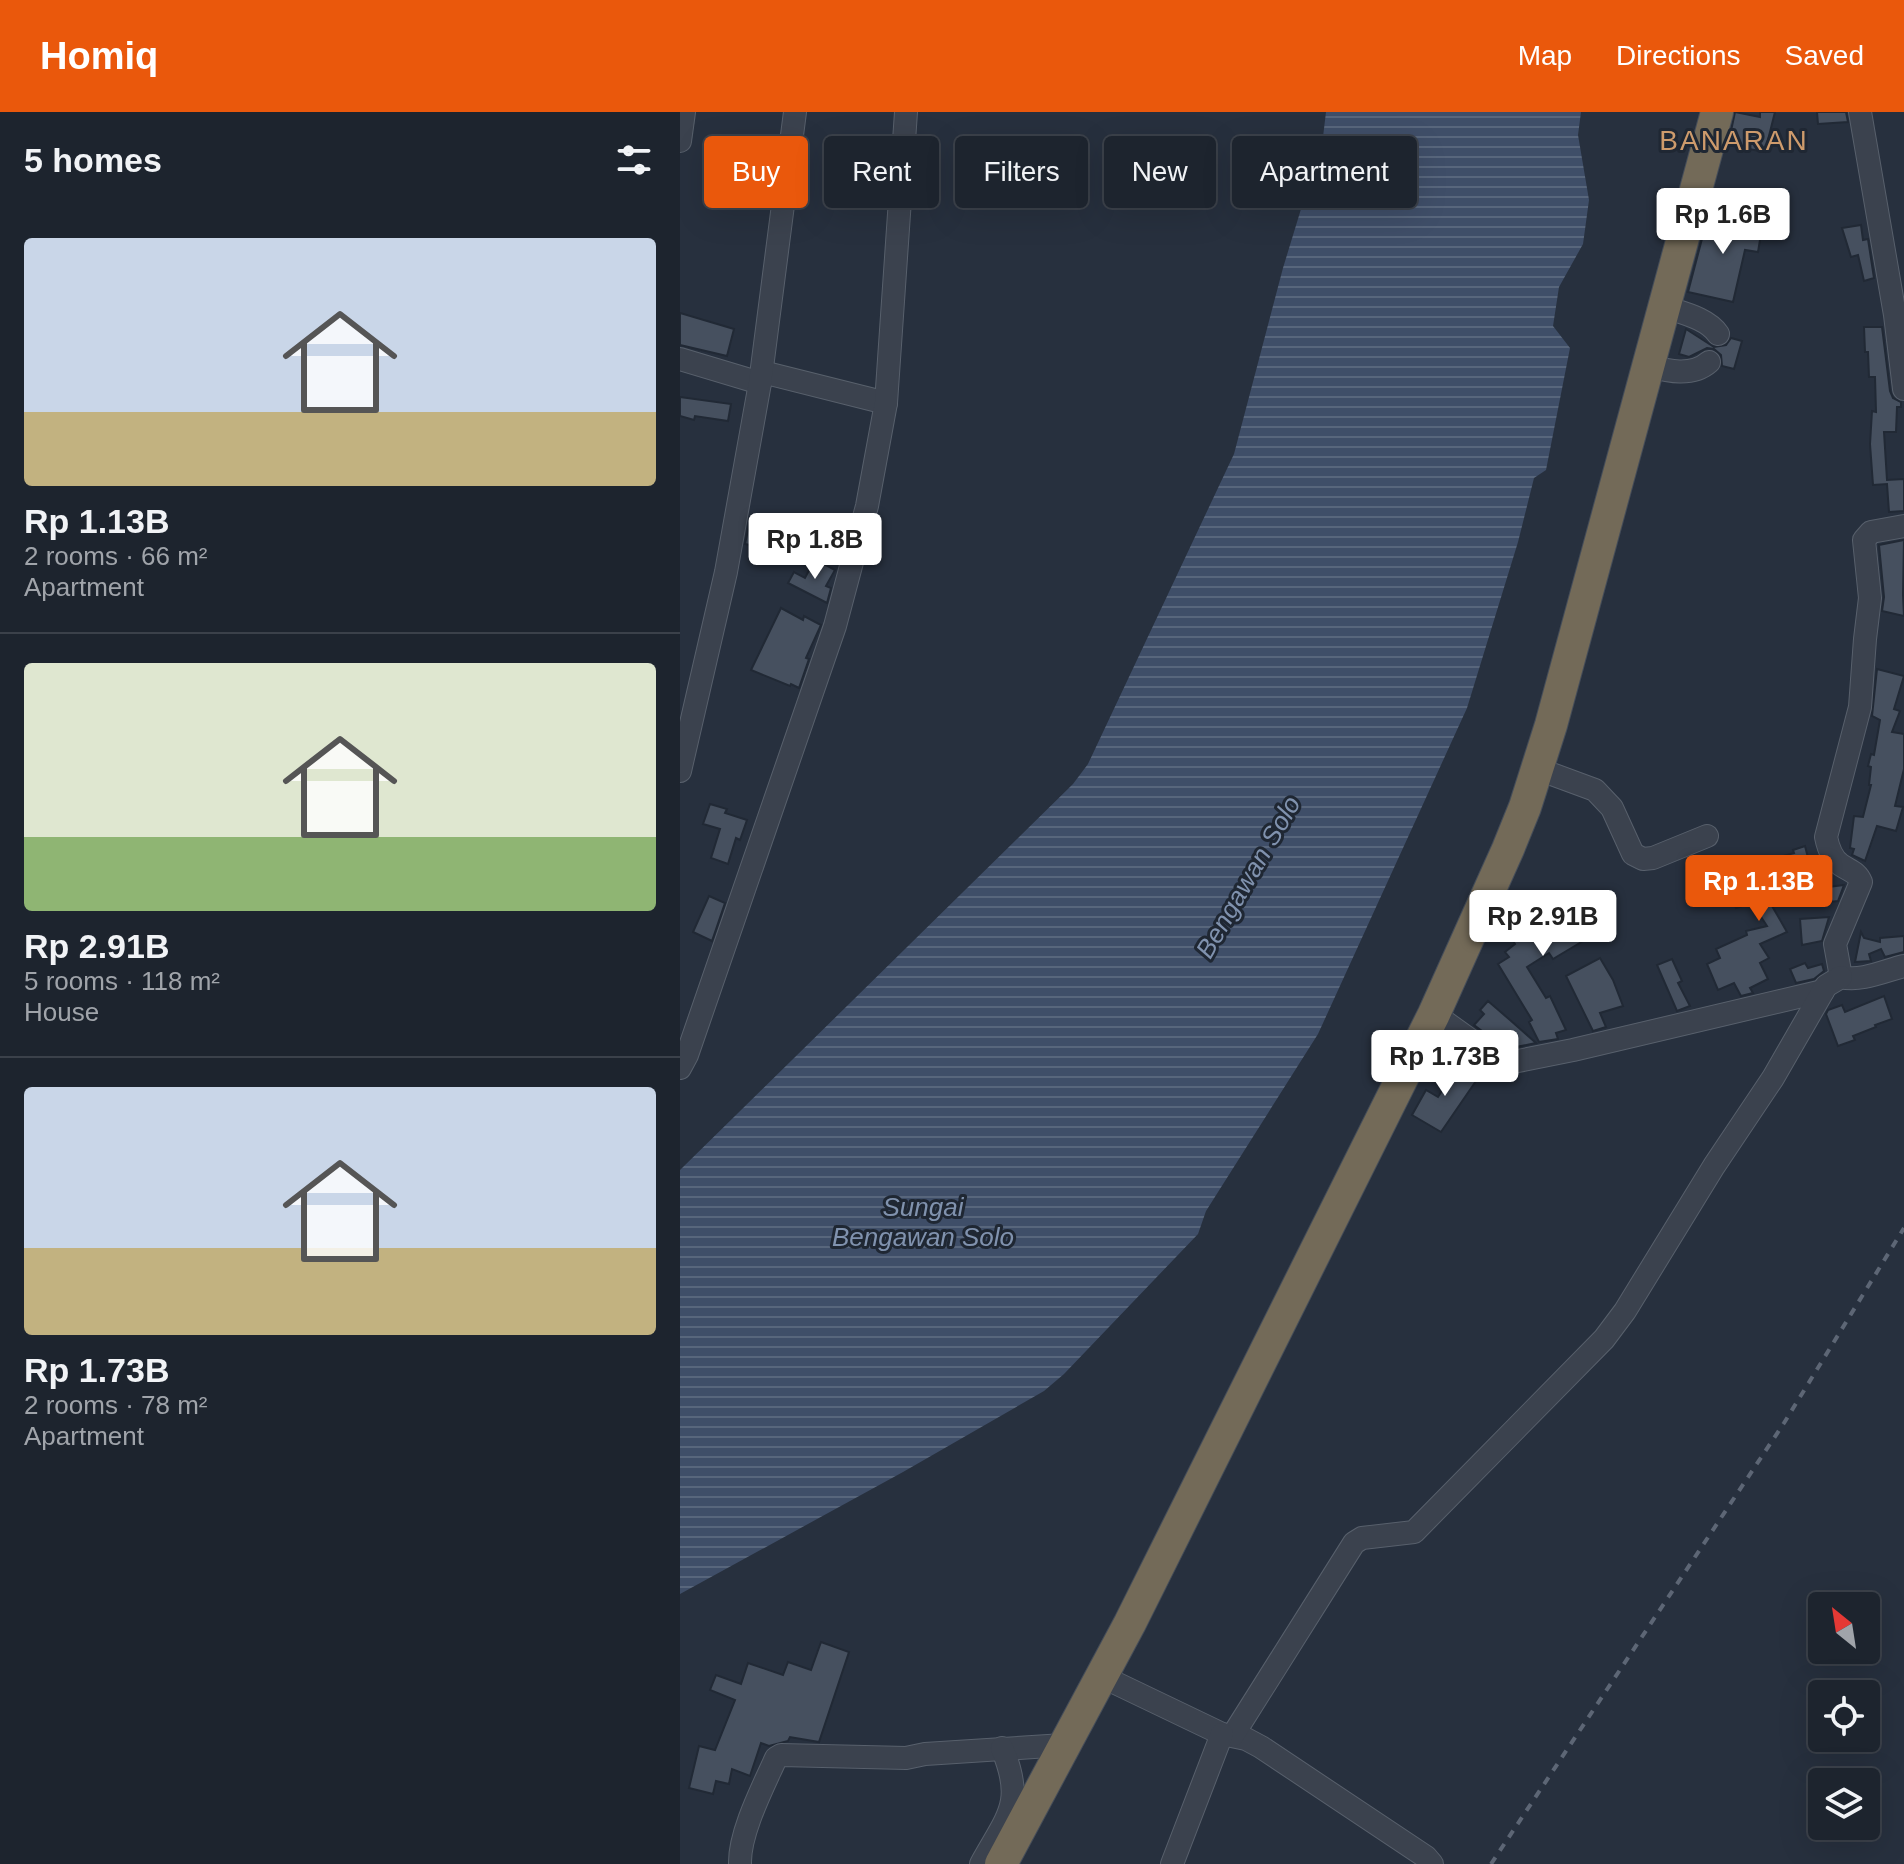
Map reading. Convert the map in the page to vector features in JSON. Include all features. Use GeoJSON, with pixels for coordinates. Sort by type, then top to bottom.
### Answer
{"type":"FeatureCollection","features":[{"type":"Feature","properties":{"kind":"highway"},"geometry":{"type":"LineString","coordinates":[[1001,1864],[1169,1546],[1318,1241],[1434,1014],[1508,849],[1538,769],[1717,112]]}},
{"type":"Feature","properties":{"kind":"street"},"geometry":{"type":"LineString","coordinates":[[680,141],[684,112]]}},
{"type":"Feature","properties":{"kind":"street"},"geometry":{"type":"LineString","coordinates":[[680,771],[726,572],[761,378],[795,112]]}},
{"type":"Feature","properties":{"kind":"street"},"geometry":{"type":"LineString","coordinates":[[680,1068],[740,909],[835,626],[867,506],[886,403],[906,112]]}},
{"type":"Feature","properties":{"kind":"street"},"geometry":{"type":"LineString","coordinates":[[1860,112],[1895,315],[1904,389]]}},
{"type":"Feature","properties":{"kind":"street"},"geometry":{"type":"LineString","coordinates":[[1665,307],[1713,326],[1718,334]]}},
{"type":"Feature","properties":{"kind":"street"},"geometry":{"type":"LineString","coordinates":[[680,359],[886,403]]}},
{"type":"Feature","properties":{"kind":"street"},"geometry":{"type":"LineString","coordinates":[[1648,366],[1673,372],[1687,371],[1709,362]]}},
{"type":"Feature","properties":{"kind":"street"},"geometry":{"type":"LineString","coordinates":[[1841,977],[1835,944],[1861,882],[1858,875],[1839,864],[1829,849],[1826,837],[1860,707],[1870,598],[1864,540],[1871,532],[1904,526]]}},
{"type":"Feature","properties":{"kind":"street"},"geometry":{"type":"LineString","coordinates":[[1538,769],[1595,790],[1612,808],[1633,854],[1643,859],[1653,858],[1707,836]]}},
{"type":"Feature","properties":{"kind":"street"},"geometry":{"type":"LineString","coordinates":[[1172,1864],[1228,1734],[1354,1543],[1362,1538],[1414,1532],[1604,1339],[1773,1078],[1829,984],[1841,977],[1850,979],[1904,966]]}},
{"type":"Feature","properties":{"kind":"street"},"geometry":{"type":"LineString","coordinates":[[1434,1014],[1487,1052],[1513,1062],[1823,991]]}},
{"type":"Feature","properties":{"kind":"street"},"geometry":{"type":"LineString","coordinates":[[1101,1676],[1261,1747],[1432,1864]]}},
{"type":"Feature","properties":{"kind":"street"},"geometry":{"type":"LineString","coordinates":[[740,1864],[741,1847],[755,1807],[776,1758],[781,1755],[906,1758],[925,1754],[1064,1745]]}},
{"type":"Feature","properties":{"kind":"street"},"geometry":{"type":"LineString","coordinates":[[981,1864],[1014,1798],[1012,1773],[1002,1748]]}},
{"type":"Feature","properties":{"kind":"water","name":"Sungai Bengawan Solo"},"geometry":{"type":"Polygon","coordinates":[[[1326,112],[1581,112],[1578,135],[1589,200],[1583,244],[1559,287],[1553,326],[1570,348],[1546,470],[1534,478],[1518,542],[1467,708],[1318,1034],[1206,1211],[1198,1234],[1044,1391],[680,1594],[680,1170],[1073,784],[1088,764],[1234,454],[1301,208],[1417,208],[1417,136],[1323,136],[1326,112]]]}},
{"type":"Feature","properties":{"kind":"building"},"geometry":{"type":"Polygon","coordinates":[[[1735,112],[1760,117],[1760,112],[1775,112],[1765,152],[1728,145],[1735,112]]]}},
{"type":"Feature","properties":{"kind":"building"},"geometry":{"type":"Polygon","coordinates":[[[1817,112],[1846,112],[1848,122],[1818,124],[1817,112]]]}},
{"type":"Feature","properties":{"kind":"building"},"geometry":{"type":"Polygon","coordinates":[[[1708,216],[1763,222],[1758,252],[1745,250],[1733,302],[1688,292],[1708,216]]]}},
{"type":"Feature","properties":{"kind":"building"},"geometry":{"type":"Polygon","coordinates":[[[1861,225],[1863,240],[1868,239],[1874,278],[1864,281],[1858,255],[1851,257],[1842,228],[1861,225]]]}},
{"type":"Feature","properties":{"kind":"building"},"geometry":{"type":"Polygon","coordinates":[[[680,313],[734,329],[727,356],[680,345],[680,313]]]}},
{"type":"Feature","properties":{"kind":"building"},"geometry":{"type":"Polygon","coordinates":[[[1864,327],[1882,327],[1890,391],[1893,398],[1901,402],[1901,407],[1897,407],[1896,432],[1884,432],[1887,480],[1904,479],[1904,511],[1889,512],[1887,484],[1873,485],[1870,444],[1872,411],[1876,412],[1875,377],[1869,377],[1864,327]]]}},
{"type":"Feature","properties":{"kind":"building"},"geometry":{"type":"Polygon","coordinates":[[[1686,329],[1714,347],[1726,345],[1731,338],[1742,341],[1734,369],[1722,366],[1721,355],[1714,349],[1707,348],[1689,357],[1679,354],[1686,329]]]}},
{"type":"Feature","properties":{"kind":"building"},"geometry":{"type":"Polygon","coordinates":[[[680,397],[731,404],[728,421],[695,416],[694,420],[680,416],[680,397]]]}},
{"type":"Feature","properties":{"kind":"building"},"geometry":{"type":"Polygon","coordinates":[[[751,516],[790,525],[783,552],[745,544],[751,516]]]}},
{"type":"Feature","properties":{"kind":"building"},"geometry":{"type":"Polygon","coordinates":[[[1904,540],[1904,616],[1882,611],[1884,597],[1879,545],[1904,540]]]}},
{"type":"Feature","properties":{"kind":"building"},"geometry":{"type":"Polygon","coordinates":[[[815,559],[835,570],[826,586],[831,588],[827,603],[788,583],[794,572],[805,578],[815,559]]]}},
{"type":"Feature","properties":{"kind":"building"},"geometry":{"type":"Polygon","coordinates":[[[781,608],[803,620],[804,616],[821,625],[806,658],[809,659],[799,688],[751,670],[781,608]]]}},
{"type":"Feature","properties":{"kind":"building"},"geometry":{"type":"Polygon","coordinates":[[[1877,669],[1904,676],[1894,709],[1900,711],[1892,732],[1904,734],[1904,769],[1895,806],[1903,807],[1896,831],[1877,826],[1865,861],[1852,855],[1854,849],[1850,848],[1854,816],[1863,817],[1871,785],[1871,767],[1868,766],[1871,754],[1874,755],[1880,720],[1872,716],[1877,669]]]}},
{"type":"Feature","properties":{"kind":"building"},"geometry":{"type":"Polygon","coordinates":[[[710,804],[747,820],[740,840],[736,838],[728,864],[711,858],[720,829],[703,824],[710,804]]]}},
{"type":"Feature","properties":{"kind":"building"},"geometry":{"type":"Polygon","coordinates":[[[1805,846],[1814,881],[1791,886],[1793,892],[1768,899],[1787,932],[1760,944],[1769,958],[1760,963],[1768,979],[1750,988],[1753,993],[1741,996],[1734,983],[1718,990],[1707,964],[1720,958],[1716,949],[1747,935],[1746,931],[1767,926],[1752,903],[1736,908],[1728,890],[1776,868],[1773,859],[1805,846]]]}},
{"type":"Feature","properties":{"kind":"building"},"geometry":{"type":"Polygon","coordinates":[[[1844,885],[1838,901],[1821,903],[1820,888],[1844,885]]]}},
{"type":"Feature","properties":{"kind":"building"},"geometry":{"type":"Polygon","coordinates":[[[709,896],[725,903],[712,941],[693,932],[709,896]]]}},
{"type":"Feature","properties":{"kind":"building"},"geometry":{"type":"Polygon","coordinates":[[[1555,897],[1560,905],[1575,898],[1585,921],[1589,918],[1598,932],[1553,959],[1549,953],[1527,967],[1546,998],[1550,996],[1566,1030],[1556,1033],[1558,1039],[1539,1042],[1529,1022],[1532,1020],[1498,964],[1509,957],[1505,952],[1515,944],[1508,933],[1519,926],[1515,920],[1555,897]]]}},
{"type":"Feature","properties":{"kind":"building"},"geometry":{"type":"Polygon","coordinates":[[[1829,917],[1822,941],[1802,945],[1800,919],[1829,917]]]}},
{"type":"Feature","properties":{"kind":"building"},"geometry":{"type":"Polygon","coordinates":[[[1861,932],[1864,938],[1880,942],[1880,938],[1904,936],[1904,952],[1885,957],[1881,949],[1869,954],[1871,961],[1855,962],[1861,932]]]}},
{"type":"Feature","properties":{"kind":"building"},"geometry":{"type":"Polygon","coordinates":[[[1600,958],[1623,1006],[1600,1013],[1606,1027],[1593,1031],[1566,976],[1600,958]]]}},
{"type":"Feature","properties":{"kind":"building"},"geometry":{"type":"Polygon","coordinates":[[[1672,959],[1682,981],[1678,983],[1690,1006],[1677,1011],[1657,965],[1672,959]]]}},
{"type":"Feature","properties":{"kind":"building"},"geometry":{"type":"Polygon","coordinates":[[[1805,963],[1808,968],[1822,964],[1824,971],[1814,979],[1796,983],[1790,969],[1805,963]]]}},
{"type":"Feature","properties":{"kind":"building"},"geometry":{"type":"Polygon","coordinates":[[[1884,996],[1892,1019],[1838,1046],[1826,1014],[1828,1010],[1842,1005],[1845,1012],[1884,996]]]}},
{"type":"Feature","properties":{"kind":"building"},"geometry":{"type":"Polygon","coordinates":[[[1488,1001],[1536,1043],[1516,1047],[1514,1037],[1506,1044],[1494,1040],[1474,1025],[1484,1014],[1480,1010],[1488,1001]]]}},
{"type":"Feature","properties":{"kind":"building"},"geometry":{"type":"Polygon","coordinates":[[[1447,1060],[1476,1081],[1441,1132],[1412,1115],[1426,1090],[1438,1097],[1450,1078],[1440,1070],[1447,1060]]]}},
{"type":"Feature","properties":{"kind":"building"},"geometry":{"type":"Polygon","coordinates":[[[821,1642],[849,1652],[819,1742],[790,1737],[788,1741],[769,1746],[761,1743],[750,1776],[732,1769],[729,1784],[716,1781],[713,1794],[689,1788],[699,1746],[715,1750],[735,1700],[710,1690],[716,1675],[741,1684],[748,1663],[783,1675],[788,1662],[811,1670],[821,1642]]]}},
{"type":"Feature","properties":{"kind":"railway"},"geometry":{"type":"LineString","coordinates":[[1491,1864],[1784,1423],[1904,1228]]}},
{"type":"Feature","properties":{"kind":"district","name":"BANARAN"},"geometry":{"type":"Point","coordinates":[1734,140]}},
{"type":"Feature","properties":{"kind":"water label","name":"Bengawan Solo"},"geometry":{"type":"Point","coordinates":[1248,877]}}]}
